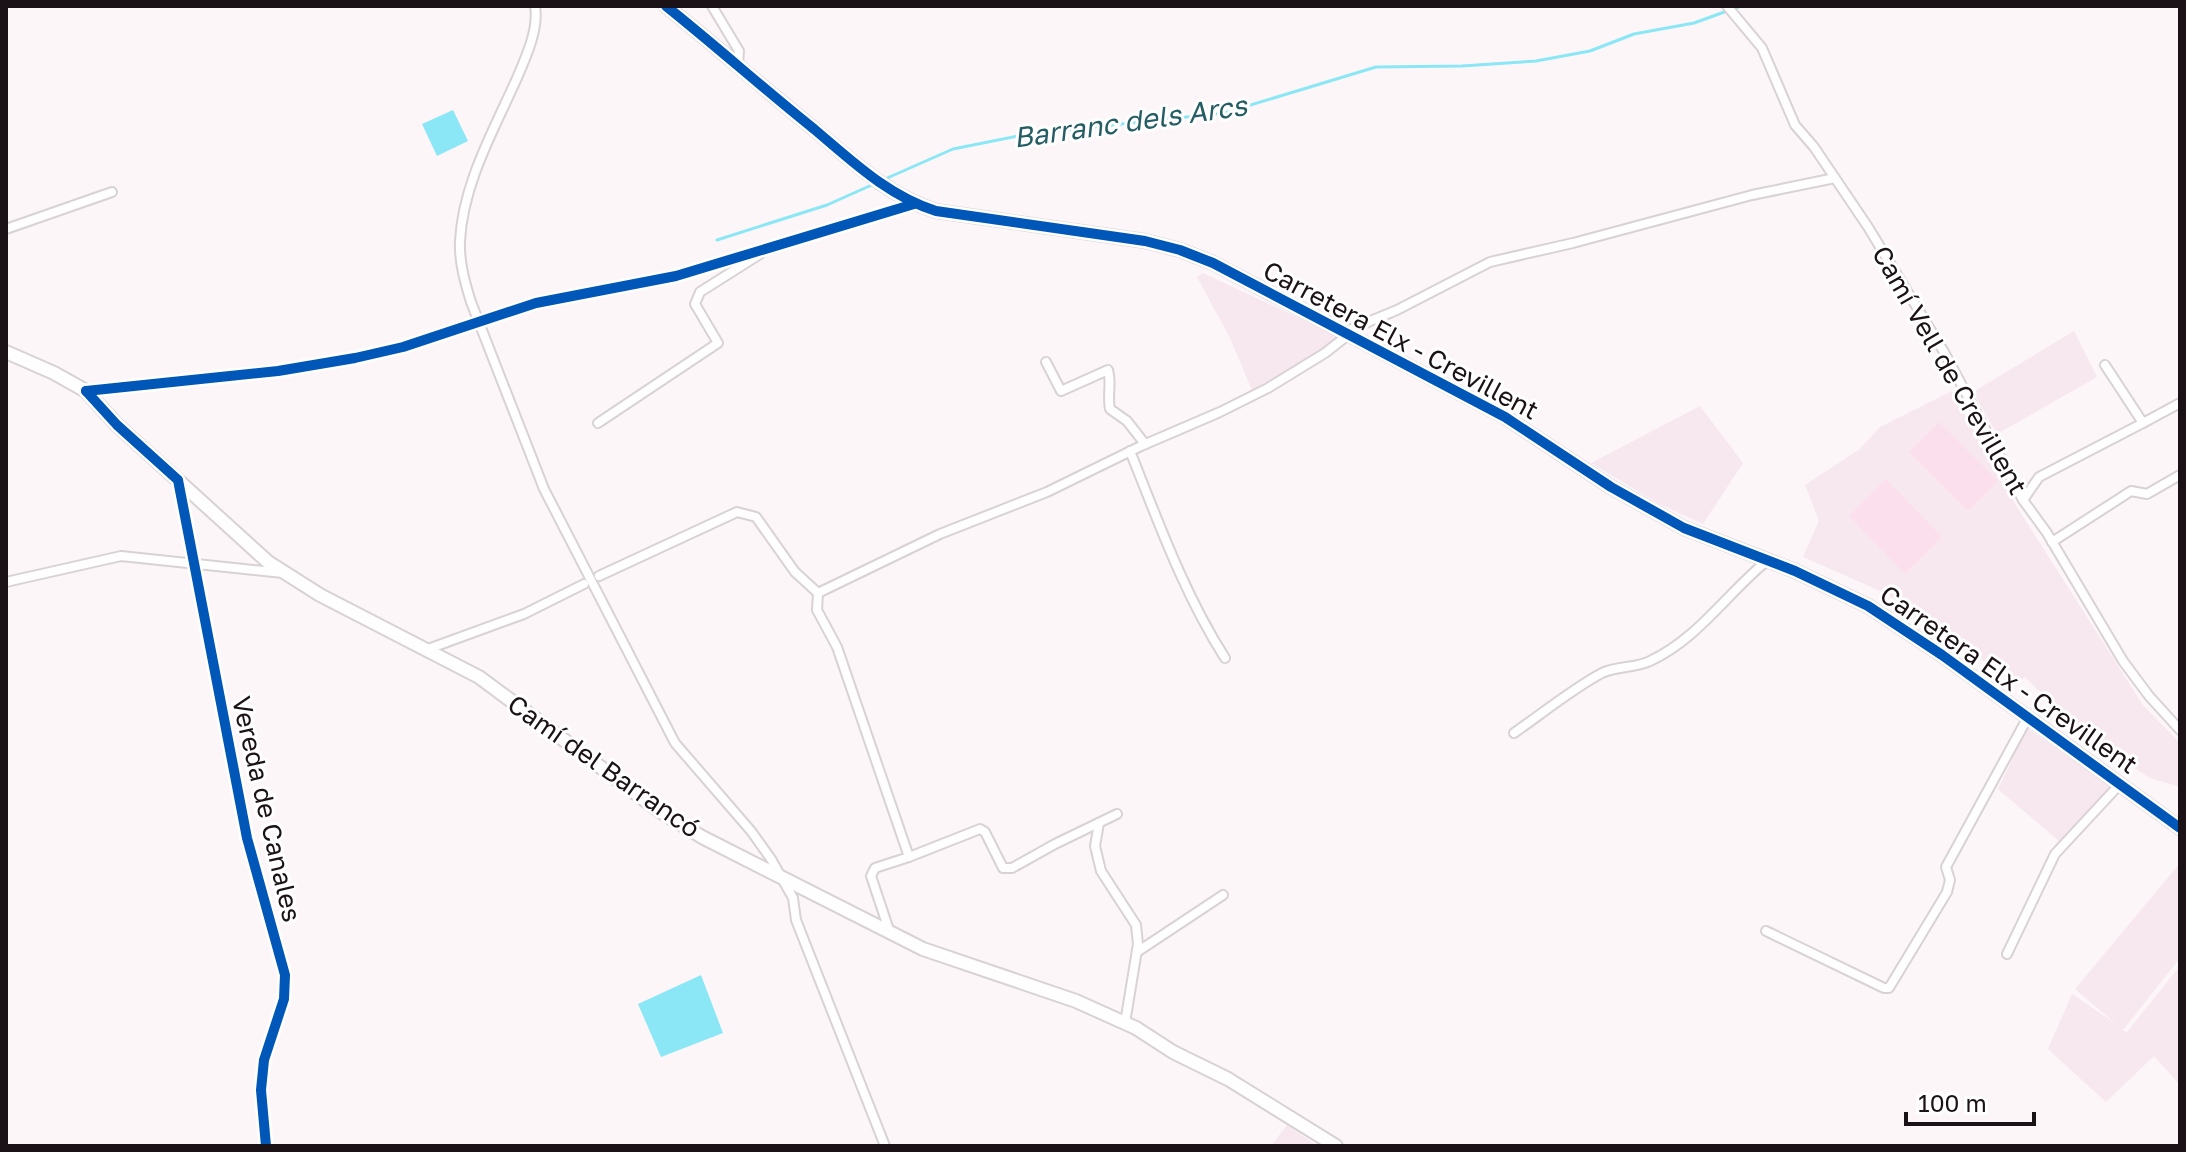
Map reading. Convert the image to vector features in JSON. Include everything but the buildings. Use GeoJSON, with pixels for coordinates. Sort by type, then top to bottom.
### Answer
{"type":"FeatureCollection","features":[{"type":"Feature","properties":{"kind":"street"},"geometry":{"type":"LineString","coordinates":[[535,6],[532,37],[522,66],[473,176],[460,243],[464,279],[478,323],[544,489],[675,743],[751,831],[793,898],[796,920],[885,1146]]}},
{"type":"Feature","properties":{"kind":"street","name":"Carretera Elx - Crevillent"},"geometry":{"type":"LineString","coordinates":[[666,6],[854,163],[889,190],[914,204],[936,211],[1145,241],[1213,263],[1505,417],[1647,508],[1684,528],[1768,560],[1868,606],[2177,822]]}},
{"type":"Feature","properties":{"kind":"street"},"geometry":{"type":"LineString","coordinates":[[712,6],[739,51],[738,65]]}},
{"type":"Feature","properties":{"kind":"street","name":"Camí Vell de Crevillent"},"geometry":{"type":"LineString","coordinates":[[1727,6],[1762,48],[1795,125],[1868,227],[1944,352],[2023,500],[2052,542],[2123,661],[2180,730]]}},
{"type":"Feature","properties":{"kind":"street"},"geometry":{"type":"LineString","coordinates":[[818,593],[940,534],[1047,492],[1268,388],[1325,353],[1346,333],[1490,262],[1752,195],[1835,178]]}},
{"type":"Feature","properties":{"kind":"street"},"geometry":{"type":"LineString","coordinates":[[6,229],[112,192]]}},
{"type":"Feature","properties":{"kind":"street"},"geometry":{"type":"LineString","coordinates":[[86,391],[278,371],[355,358],[403,347],[536,303],[676,276],[914,204]]}},
{"type":"Feature","properties":{"kind":"street"},"geometry":{"type":"LineString","coordinates":[[598,423],[718,343],[695,304],[700,292],[771,247]]}},
{"type":"Feature","properties":{"kind":"street","name":"Camí del Barrancó"},"geometry":{"type":"LineString","coordinates":[[6,352],[86,391],[117,425],[268,562],[320,595],[479,677],[661,812],[702,837],[890,933],[964,964],[1064,996],[1125,1023],[1204,1069],[1228,1079],[1336,1146]]}},
{"type":"Feature","properties":{"kind":"street"},"geometry":{"type":"LineString","coordinates":[[1046,362],[1061,391],[1108,370],[1112,384],[1108,398],[1110,409],[1127,421],[1145,444]]}},
{"type":"Feature","properties":{"kind":"street"},"geometry":{"type":"LineString","coordinates":[[2105,365],[2143,423]]}},
{"type":"Feature","properties":{"kind":"street"},"geometry":{"type":"LineString","coordinates":[[2023,500],[2039,477],[2180,403]]}},
{"type":"Feature","properties":{"kind":"street"},"geometry":{"type":"LineString","coordinates":[[1130,451],[1171,553],[1205,627],[1225,658]]}},
{"type":"Feature","properties":{"kind":"street"},"geometry":{"type":"LineString","coordinates":[[2052,542],[2131,491],[2147,494],[2180,475]]}},
{"type":"Feature","properties":{"kind":"street","name":"Vereda de Canales"},"geometry":{"type":"LineString","coordinates":[[178,480],[247,838],[285,975],[284,999],[264,1060],[261,1090],[266,1146]]}},
{"type":"Feature","properties":{"kind":"street"},"geometry":{"type":"LineString","coordinates":[[599,576],[737,512],[756,517],[795,572],[818,593]]}},
{"type":"Feature","properties":{"kind":"street"},"geometry":{"type":"LineString","coordinates":[[6,582],[121,556],[284,573]]}},
{"type":"Feature","properties":{"kind":"street"},"geometry":{"type":"LineString","coordinates":[[1514,733],[1603,672],[1649,662],[1675,645],[1711,616],[1743,581],[1768,560]]}},
{"type":"Feature","properties":{"kind":"street"},"geometry":{"type":"LineString","coordinates":[[428,649],[524,614],[584,584]]}},
{"type":"Feature","properties":{"kind":"street"},"geometry":{"type":"LineString","coordinates":[[818,593],[817,610],[837,647],[909,857]]}},
{"type":"Feature","properties":{"kind":"street"},"geometry":{"type":"LineString","coordinates":[[1766,931],[1889,988],[1947,892],[1950,880],[1946,867],[2028,717]]}},
{"type":"Feature","properties":{"kind":"street"},"geometry":{"type":"LineString","coordinates":[[2007,954],[2055,854],[2120,784]]}},
{"type":"Feature","properties":{"kind":"street"},"geometry":{"type":"LineString","coordinates":[[890,933],[871,876],[875,868],[980,829],[985,832],[1003,868],[1012,868],[1117,814]]}},
{"type":"Feature","properties":{"kind":"street"},"geometry":{"type":"LineString","coordinates":[[1099,823],[1095,846],[1101,871],[1136,925],[1137,952],[1125,1023]]}},
{"type":"Feature","properties":{"kind":"street"},"geometry":{"type":"LineString","coordinates":[[1137,952],[1223,895]]}},
{"type":"Feature","properties":{"kind":"shaded area"},"geometry":{"type":"Polygon","coordinates":[[[1203,273],[1338,336],[1321,351],[1252,390],[1230,338],[1197,277],[1203,273]]]}},
{"type":"Feature","properties":{"kind":"shaded area"},"geometry":{"type":"Polygon","coordinates":[[[2074,331],[2097,377],[1997,434],[1973,392],[2074,331]]]}},
{"type":"Feature","properties":{"kind":"shaded area"},"geometry":{"type":"Polygon","coordinates":[[[1952,391],[2015,504],[2143,705],[2180,743],[2180,787],[2150,778],[2082,734],[2025,677],[2016,683],[1887,594],[1803,557],[1819,521],[1805,485],[1860,449],[1880,427],[1952,391]]]}},
{"type":"Feature","properties":{"kind":"shaded area"},"geometry":{"type":"Polygon","coordinates":[[[1700,406],[1743,463],[1703,524],[1659,504],[1591,463],[1700,406]]]}},
{"type":"Feature","properties":{"kind":"shaded area"},"geometry":{"type":"Polygon","coordinates":[[[1939,422],[1998,481],[1968,511],[1909,452],[1939,422]]]}},
{"type":"Feature","properties":{"kind":"shaded area"},"geometry":{"type":"Polygon","coordinates":[[[1886,479],[1942,537],[1905,574],[1849,516],[1886,479]]]}},
{"type":"Feature","properties":{"kind":"shaded area"},"geometry":{"type":"Polygon","coordinates":[[[2027,728],[2111,786],[2060,842],[1998,789],[2027,728]]]}},
{"type":"Feature","properties":{"kind":"shaded area"},"geometry":{"type":"Polygon","coordinates":[[[2180,863],[2180,958],[2123,1030],[2127,1032],[2180,966],[2180,1085],[2154,1056],[2106,1102],[2048,1049],[2072,994],[2116,1024],[2075,989],[2180,863]]]}},
{"type":"Feature","properties":{"kind":"shaded area"},"geometry":{"type":"Polygon","coordinates":[[[1287,1125],[1317,1146],[1271,1146],[1287,1125]]]}},
{"type":"Feature","properties":{"kind":"water"},"geometry":{"type":"Polygon","coordinates":[[[453,110],[468,141],[437,156],[422,124],[453,110]]]}},
{"type":"Feature","properties":{"kind":"water"},"geometry":{"type":"Polygon","coordinates":[[[701,975],[723,1033],[661,1057],[638,1004],[701,975]]]}},
{"type":"Feature","properties":{"kind":"waterway","name":"Barranc dels Arcs"},"geometry":{"type":"LineString","coordinates":[[885,179],[953,149],[1028,134],[1224,113],[1376,67],[1536,61],[1590,51],[1634,34],[1694,23],[1741,6]]}},
{"type":"Feature","properties":{"kind":"waterway","name":"Barranc dels Arcs"},"geometry":{"type":"LineString","coordinates":[[717,240],[827,205],[874,184]]}},
{"type":"Feature","properties":{"kind":"cycle path"},"geometry":{"type":"LineString","coordinates":[[666,6],[857,165],[902,196],[936,211],[1145,241],[1213,263],[1505,417],[1611,487],[1684,528],[1795,571],[1868,606],[1942,655],[2180,828]]}},
{"type":"Feature","properties":{"kind":"cycle path"},"geometry":{"type":"LineString","coordinates":[[86,391],[278,371],[355,358],[403,347],[536,303],[676,276],[914,204]]}},
{"type":"Feature","properties":{"kind":"cycle path"},"geometry":{"type":"LineString","coordinates":[[86,391],[117,425],[178,480],[247,838],[285,975],[284,999],[264,1060],[261,1090],[266,1146]]}}]}
